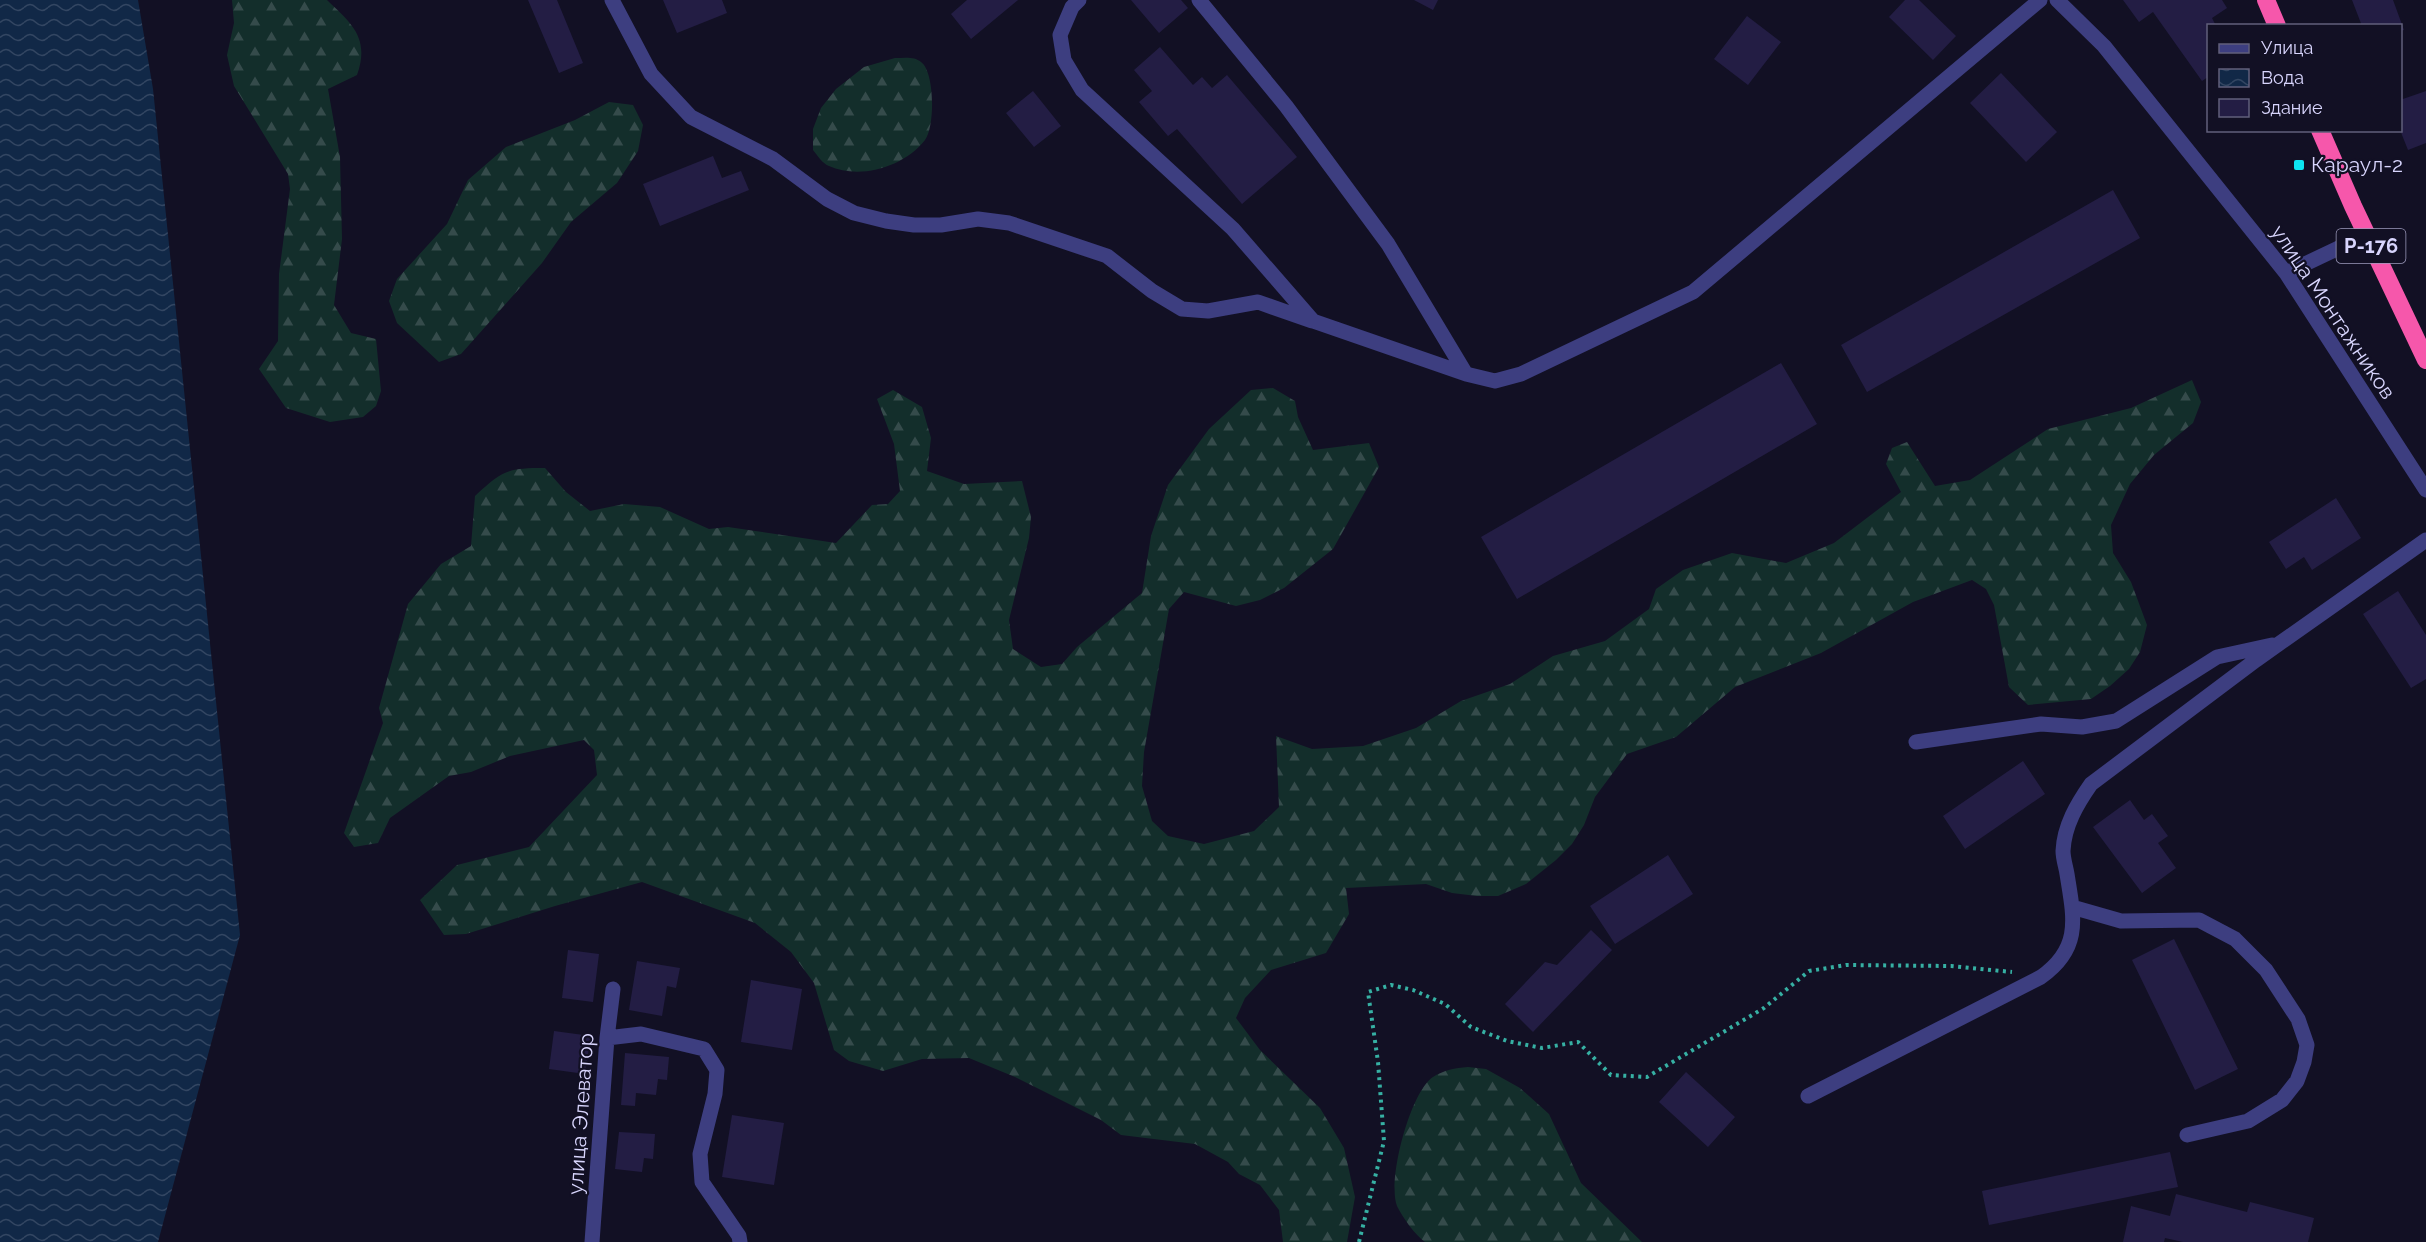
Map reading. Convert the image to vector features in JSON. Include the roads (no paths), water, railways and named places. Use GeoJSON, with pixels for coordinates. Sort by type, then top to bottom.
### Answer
{"type":"FeatureCollection","features":[{"type":"Feature","properties":{"kind":"highway"},"geometry":{"type":"LineString","coordinates":[[2266,0],[2276,24]]}},
{"type":"Feature","properties":{"kind":"highway","name":"Р-176"},"geometry":{"type":"LineString","coordinates":[[2321,132],[2366,236],[2426,360]]}},
{"type":"Feature","properties":{"kind":"street"},"geometry":{"type":"LineString","coordinates":[[612,0],[651,74],[691,117],[773,159],[827,199],[854,213],[914,225],[941,225],[978,219],[1009,223],[1107,256],[1152,291],[1182,309],[1208,311],[1257,302],[1466,374],[1495,381],[1521,374],[1693,292],[2040,0]]}},
{"type":"Feature","properties":{"kind":"street"},"geometry":{"type":"LineString","coordinates":[[1079,0],[1072,7],[1060,35],[1064,60],[1082,90],[1233,229],[1313,321]]}},
{"type":"Feature","properties":{"kind":"street"},"geometry":{"type":"LineString","coordinates":[[1199,0],[1286,106],[1388,243],[1466,374]]}},
{"type":"Feature","properties":{"kind":"street","name":"улица Монтажников"},"geometry":{"type":"LineString","coordinates":[[2057,0],[2104,46],[2286,273],[2426,490]]}},
{"type":"Feature","properties":{"kind":"street"},"geometry":{"type":"LineString","coordinates":[[2286,273],[2366,236]]}},
{"type":"Feature","properties":{"kind":"street"},"geometry":{"type":"LineString","coordinates":[[1808,1096],[2041,977],[2056,967],[2066,952],[2072,932],[2072,907],[2063,851],[2068,825],[2078,803],[2091,784],[2281,642],[2426,540]]}},
{"type":"Feature","properties":{"kind":"street"},"geometry":{"type":"LineString","coordinates":[[1916,742],[2041,724],[2082,727],[2116,721],[2217,657],[2281,642]]}},
{"type":"Feature","properties":{"kind":"street"},"geometry":{"type":"LineString","coordinates":[[2072,907],[2121,921],[2199,920],[2235,939],[2243,946],[2266,969],[2298,1019],[2307,1045],[2304,1062],[2297,1081],[2282,1100],[2248,1122],[2187,1135]]}},
{"type":"Feature","properties":{"kind":"street","name":"улица Элеватор"},"geometry":{"type":"LineString","coordinates":[[592,1242],[607,1038],[613,989]]}},
{"type":"Feature","properties":{"kind":"street"},"geometry":{"type":"LineString","coordinates":[[607,1038],[641,1034],[704,1049],[717,1070],[716,1094],[700,1154],[702,1182],[739,1236],[740,1242]]}},
{"type":"Feature","properties":{"kind":"water"},"geometry":{"type":"Polygon","coordinates":[[[0,0],[138,0],[153,89],[240,935],[158,1242],[0,1242],[0,0]]]}},
{"type":"Feature","properties":{"kind":"place","name":"Караул-2"},"geometry":{"type":"Point","coordinates":[2299,165]}}]}
